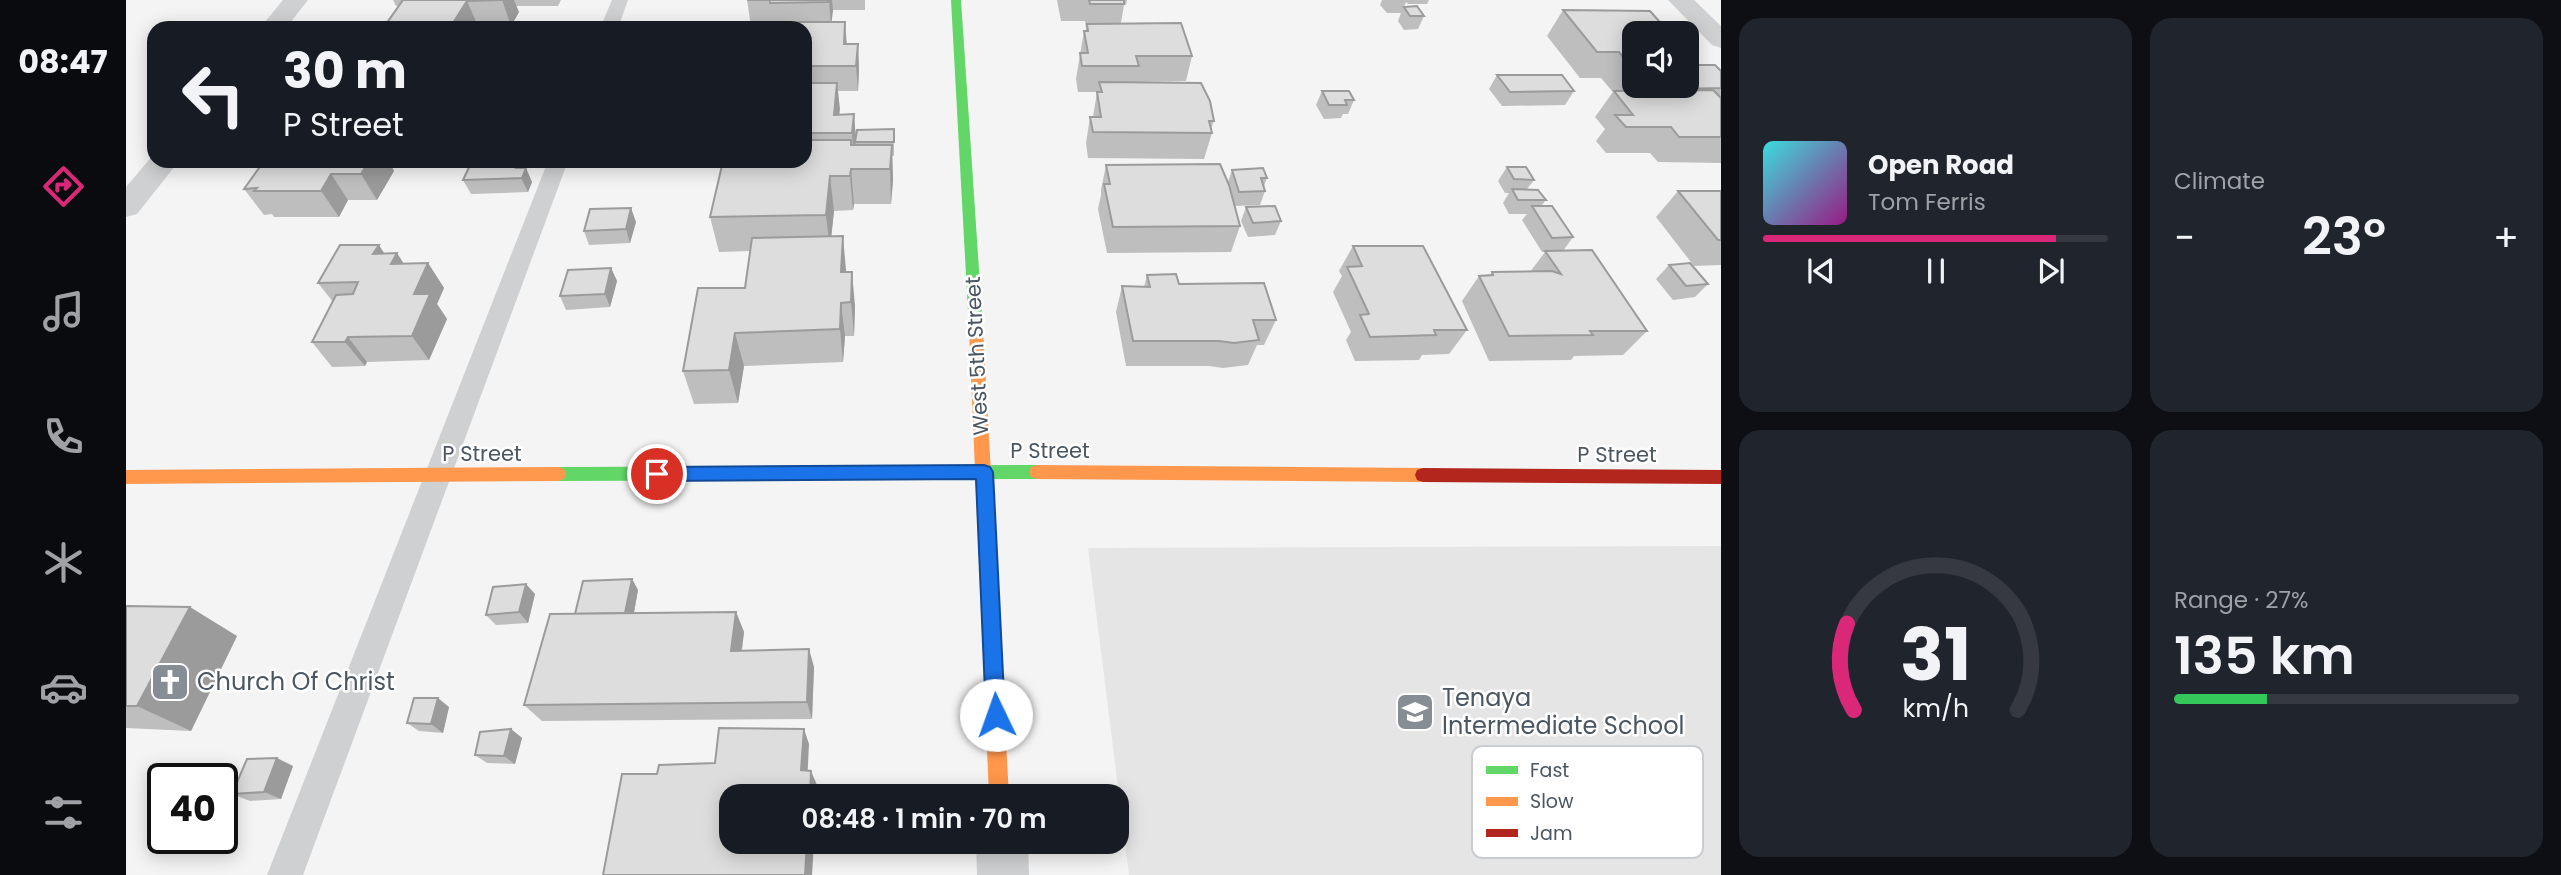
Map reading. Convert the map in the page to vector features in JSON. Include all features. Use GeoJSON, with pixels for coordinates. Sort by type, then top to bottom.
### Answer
{"type":"FeatureCollection","features":[{"type":"Feature","properties":{"kind":"street"},"geometry":{"type":"LineString","coordinates":[[279,21],[296,0]]}},
{"type":"Feature","properties":{"kind":"street","name":"West 5th Street"},"geometry":{"type":"LineString","coordinates":[[956,0],[984,472],[998,784]]}},
{"type":"Feature","properties":{"kind":"street"},"geometry":{"type":"LineString","coordinates":[[1680,0],[1721,40]]}},
{"type":"Feature","properties":{"kind":"street"},"geometry":{"type":"LineString","coordinates":[[126,207],[158,168]]}},
{"type":"Feature","properties":{"kind":"street","name":"P Street"},"geometry":{"type":"LineString","coordinates":[[126,477],[984,472],[1721,477]]}},
{"type":"Feature","properties":{"kind":"street"},"geometry":{"type":"LineString","coordinates":[[1002,854],[1003,875]]}},
{"type":"Feature","properties":{"kind":"lane"},"geometry":{"type":"LineString","coordinates":[[612,21],[620,0]]}},
{"type":"Feature","properties":{"kind":"lane"},"geometry":{"type":"LineString","coordinates":[[285,875],[555,168]]}},
{"type":"Feature","properties":{"kind":"shaded area","name":"Tenaya Intermediate School"},"geometry":{"type":"Polygon","coordinates":[[[1721,546],[1721,875],[1129,875],[1126,854],[1129,854],[1129,784],[1118,784],[1088,548],[1721,546]]]}},
{"type":"Feature","properties":{"kind":"building"},"geometry":{"type":"Polygon","coordinates":[[[403,0],[502,0],[467,1],[454,21],[388,21],[403,0]]]}},
{"type":"Feature","properties":{"kind":"building"},"geometry":{"type":"Polygon","coordinates":[[[770,0],[829,0],[770,3],[770,0]]]}},
{"type":"Feature","properties":{"kind":"building"},"geometry":{"type":"Polygon","coordinates":[[[1089,0],[1124,0],[1124,4],[1090,4],[1089,0]]]}},
{"type":"Feature","properties":{"kind":"building"},"geometry":{"type":"Polygon","coordinates":[[[1417,6],[1424,16],[1410,16],[1404,7],[1417,6]]]}},
{"type":"Feature","properties":{"kind":"building"},"geometry":{"type":"Polygon","coordinates":[[[1563,10],[1650,11],[1659,21],[1622,21],[1622,56],[1619,52],[1597,52],[1563,10]]]}},
{"type":"Feature","properties":{"kind":"building"},"geometry":{"type":"Polygon","coordinates":[[[812,22],[845,22],[844,44],[858,44],[856,66],[812,66],[812,22]]]}},
{"type":"Feature","properties":{"kind":"building"},"geometry":{"type":"Polygon","coordinates":[[[1181,23],[1192,56],[1136,56],[1139,66],[1082,66],[1080,53],[1088,53],[1084,31],[1088,31],[1087,24],[1181,23]]]}},
{"type":"Feature","properties":{"kind":"building"},"geometry":{"type":"Polygon","coordinates":[[[1699,65],[1715,65],[1721,71],[1721,88],[1699,88],[1699,65]]]}},
{"type":"Feature","properties":{"kind":"building"},"geometry":{"type":"Polygon","coordinates":[[[1497,75],[1562,75],[1574,91],[1510,92],[1497,75]]]}},
{"type":"Feature","properties":{"kind":"building"},"geometry":{"type":"Polygon","coordinates":[[[1099,82],[1201,83],[1210,101],[1214,121],[1209,121],[1212,133],[1093,132],[1090,117],[1101,117],[1097,92],[1102,92],[1099,82]]]}},
{"type":"Feature","properties":{"kind":"building"},"geometry":{"type":"Polygon","coordinates":[[[812,83],[837,83],[834,115],[854,114],[852,133],[812,133],[812,83]]]}},
{"type":"Feature","properties":{"kind":"building"},"geometry":{"type":"Polygon","coordinates":[[[1699,90],[1713,90],[1721,98],[1721,137],[1679,137],[1671,127],[1626,127],[1615,115],[1633,115],[1614,91],[1622,91],[1622,98],[1699,98],[1699,90]]]}},
{"type":"Feature","properties":{"kind":"building"},"geometry":{"type":"Polygon","coordinates":[[[1322,91],[1349,91],[1354,100],[1345,100],[1347,105],[1329,105],[1322,91]]]}},
{"type":"Feature","properties":{"kind":"building"},"geometry":{"type":"Polygon","coordinates":[[[894,129],[894,142],[855,142],[857,130],[894,129]]]}},
{"type":"Feature","properties":{"kind":"building"},"geometry":{"type":"Polygon","coordinates":[[[812,140],[851,140],[851,145],[892,145],[890,169],[851,169],[850,176],[830,176],[826,215],[710,217],[721,168],[812,168],[812,140]]]}},
{"type":"Feature","properties":{"kind":"building"},"geometry":{"type":"Polygon","coordinates":[[[1220,164],[1229,185],[1240,226],[1113,227],[1104,184],[1110,184],[1106,165],[1220,164]]]}},
{"type":"Feature","properties":{"kind":"building"},"geometry":{"type":"Polygon","coordinates":[[[1507,167],[1526,167],[1534,180],[1514,179],[1507,167]]]}},
{"type":"Feature","properties":{"kind":"building"},"geometry":{"type":"Polygon","coordinates":[[[259,168],[365,168],[361,174],[331,174],[321,191],[244,189],[259,168]]]}},
{"type":"Feature","properties":{"kind":"building"},"geometry":{"type":"Polygon","coordinates":[[[469,168],[526,168],[522,178],[463,180],[469,168]]]}},
{"type":"Feature","properties":{"kind":"building"},"geometry":{"type":"Polygon","coordinates":[[[1263,168],[1267,178],[1261,178],[1265,191],[1239,192],[1232,170],[1263,168]]]}},
{"type":"Feature","properties":{"kind":"building"},"geometry":{"type":"Polygon","coordinates":[[[1512,189],[1538,190],[1546,200],[1518,200],[1512,189]]]}},
{"type":"Feature","properties":{"kind":"building"},"geometry":{"type":"Polygon","coordinates":[[[1678,191],[1721,191],[1721,240],[1718,240],[1678,191]]]}},
{"type":"Feature","properties":{"kind":"building"},"geometry":{"type":"Polygon","coordinates":[[[1275,206],[1281,221],[1253,223],[1246,207],[1275,206]]]}},
{"type":"Feature","properties":{"kind":"building"},"geometry":{"type":"Polygon","coordinates":[[[1532,206],[1552,206],[1573,237],[1552,238],[1532,206]]]}},
{"type":"Feature","properties":{"kind":"building"},"geometry":{"type":"Polygon","coordinates":[[[631,208],[626,229],[584,231],[590,209],[631,208]]]}},
{"type":"Feature","properties":{"kind":"building"},"geometry":{"type":"Polygon","coordinates":[[[843,236],[841,272],[852,272],[851,302],[841,303],[840,329],[735,333],[729,370],[683,371],[698,288],[745,288],[752,238],[843,236]]]}},
{"type":"Feature","properties":{"kind":"building"},"geometry":{"type":"Polygon","coordinates":[[[340,245],[379,245],[373,254],[397,253],[391,264],[428,263],[414,294],[430,294],[412,336],[348,337],[345,342],[312,342],[336,295],[353,294],[358,282],[318,283],[340,245]]]}},
{"type":"Feature","properties":{"kind":"building"},"geometry":{"type":"Polygon","coordinates":[[[1353,246],[1423,246],[1467,330],[1434,330],[1436,335],[1370,337],[1360,315],[1369,314],[1347,267],[1362,266],[1353,246]]]}},
{"type":"Feature","properties":{"kind":"building"},"geometry":{"type":"Polygon","coordinates":[[[1592,250],[1647,331],[1509,336],[1479,276],[1493,275],[1492,272],[1552,271],[1561,274],[1545,251],[1592,250]]]}},
{"type":"Feature","properties":{"kind":"building"},"geometry":{"type":"Polygon","coordinates":[[[1690,263],[1708,284],[1686,286],[1669,265],[1690,263]]]}},
{"type":"Feature","properties":{"kind":"building"},"geometry":{"type":"Polygon","coordinates":[[[611,268],[605,294],[560,296],[568,270],[611,268]]]}},
{"type":"Feature","properties":{"kind":"building"},"geometry":{"type":"Polygon","coordinates":[[[1176,274],[1179,284],[1264,283],[1276,320],[1253,320],[1259,340],[1234,343],[1133,341],[1122,286],[1150,287],[1147,275],[1176,274]]]}},
{"type":"Feature","properties":{"kind":"building"},"geometry":{"type":"Polygon","coordinates":[[[632,579],[625,613],[575,614],[583,581],[632,579]]]}},
{"type":"Feature","properties":{"kind":"building"},"geometry":{"type":"Polygon","coordinates":[[[526,584],[519,612],[486,615],[493,587],[526,584]]]}},
{"type":"Feature","properties":{"kind":"building"},"geometry":{"type":"Polygon","coordinates":[[[126,606],[190,607],[137,706],[126,706],[126,606]]]}},
{"type":"Feature","properties":{"kind":"building"},"geometry":{"type":"Polygon","coordinates":[[[736,612],[731,651],[809,649],[807,702],[524,705],[550,614],[736,612]]]}},
{"type":"Feature","properties":{"kind":"building"},"geometry":{"type":"Polygon","coordinates":[[[414,698],[438,698],[431,724],[407,723],[414,698]]]}},
{"type":"Feature","properties":{"kind":"building"},"geometry":{"type":"Polygon","coordinates":[[[719,728],[804,729],[801,770],[811,771],[810,784],[719,784],[719,854],[806,854],[805,875],[603,875],[622,774],[657,774],[659,765],[715,763],[719,728]]]}},
{"type":"Feature","properties":{"kind":"building"},"geometry":{"type":"Polygon","coordinates":[[[511,729],[504,756],[475,755],[480,732],[511,729]]]}},
{"type":"Feature","properties":{"kind":"building"},"geometry":{"type":"Polygon","coordinates":[[[277,758],[264,792],[238,794],[238,780],[247,759],[277,758]]]}},
{"type":"Feature","properties":{"kind":"traffic: fast"},"geometry":{"type":"LineString","coordinates":[[956,0],[976,330]]}},
{"type":"Feature","properties":{"kind":"traffic: fast"},"geometry":{"type":"LineString","coordinates":[[558,474],[1037,472]]}},
{"type":"Feature","properties":{"kind":"traffic: slow"},"geometry":{"type":"LineString","coordinates":[[976,330],[998,784]]}},
{"type":"Feature","properties":{"kind":"traffic: slow"},"geometry":{"type":"LineString","coordinates":[[1037,472],[1423,475]]}},
{"type":"Feature","properties":{"kind":"traffic: slow"},"geometry":{"type":"LineString","coordinates":[[126,477],[558,474]]}},
{"type":"Feature","properties":{"kind":"traffic: jam"},"geometry":{"type":"LineString","coordinates":[[1423,475],[1721,477]]}},
{"type":"Feature","properties":{"kind":"place","name":"Church Of Christ"},"geometry":{"type":"Point","coordinates":[170,682]}},
{"type":"Feature","properties":{"kind":"place","name":"Tenaya Intermediate School"},"geometry":{"type":"Point","coordinates":[1415,712]}},
{"type":"Feature","properties":{"kind":"route"},"geometry":{"type":"LineString","coordinates":[[657,474],[984,472],[996,715]]}}]}
